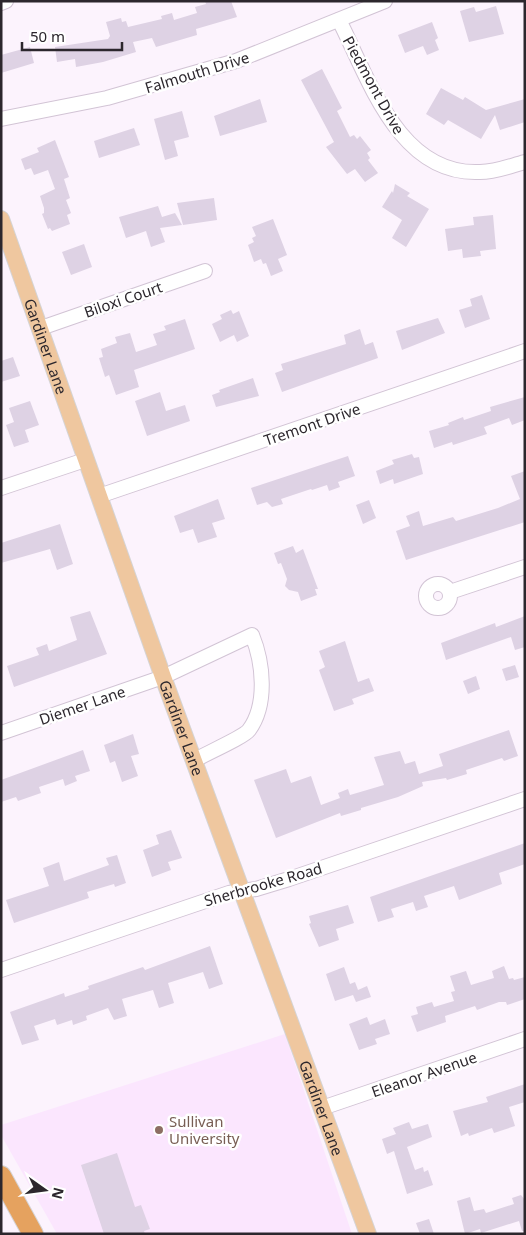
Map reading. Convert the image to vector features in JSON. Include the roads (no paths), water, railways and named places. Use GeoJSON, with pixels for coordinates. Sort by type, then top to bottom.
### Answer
{"type":"FeatureCollection","features":[{"type":"Feature","properties":{"kind":"highway"},"geometry":{"type":"LineString","coordinates":[[1,1176],[33,1234]]}},
{"type":"Feature","properties":{"kind":"main road","name":"Gardiner Lane"},"geometry":{"type":"LineString","coordinates":[[1,219],[6,249],[41,328],[85,460],[163,677],[368,1234]]}},
{"type":"Feature","properties":{"kind":"street"},"geometry":{"type":"LineString","coordinates":[[1,3],[6,1]]}},
{"type":"Feature","properties":{"kind":"street","name":"Falmouth Drive"},"geometry":{"type":"LineString","coordinates":[[1,119],[99,100],[178,79],[236,61],[385,1]]}},
{"type":"Feature","properties":{"kind":"street","name":"Piedmont Drive"},"geometry":{"type":"LineString","coordinates":[[339,20],[390,119],[412,147],[440,165],[466,172],[493,171],[525,162]]}},
{"type":"Feature","properties":{"kind":"street","name":"Biloxi Court"},"geometry":{"type":"LineString","coordinates":[[41,328],[205,271]]}},
{"type":"Feature","properties":{"kind":"street","name":"Tremont Drive"},"geometry":{"type":"LineString","coordinates":[[98,496],[525,351]]}},
{"type":"Feature","properties":{"kind":"street"},"geometry":{"type":"LineString","coordinates":[[1,488],[85,460]]}},
{"type":"Feature","properties":{"kind":"street"},"geometry":{"type":"LineString","coordinates":[[450,592],[525,567]]}},
{"type":"Feature","properties":{"kind":"street","name":"Diemer Lane"},"geometry":{"type":"LineString","coordinates":[[1,733],[163,677],[252,635],[259,652],[262,688],[258,710],[249,731],[194,760]]}},
{"type":"Feature","properties":{"kind":"street","name":"Sherbrooke Road"},"geometry":{"type":"LineString","coordinates":[[1,970],[228,893],[289,879],[525,799]]}},
{"type":"Feature","properties":{"kind":"street","name":"Eleanor Avenue"},"geometry":{"type":"LineString","coordinates":[[322,1108],[525,1040]]}},
{"type":"Feature","properties":{"kind":"place","name":"Sullivan University"},"geometry":{"type":"Point","coordinates":[159,1130]}}]}
